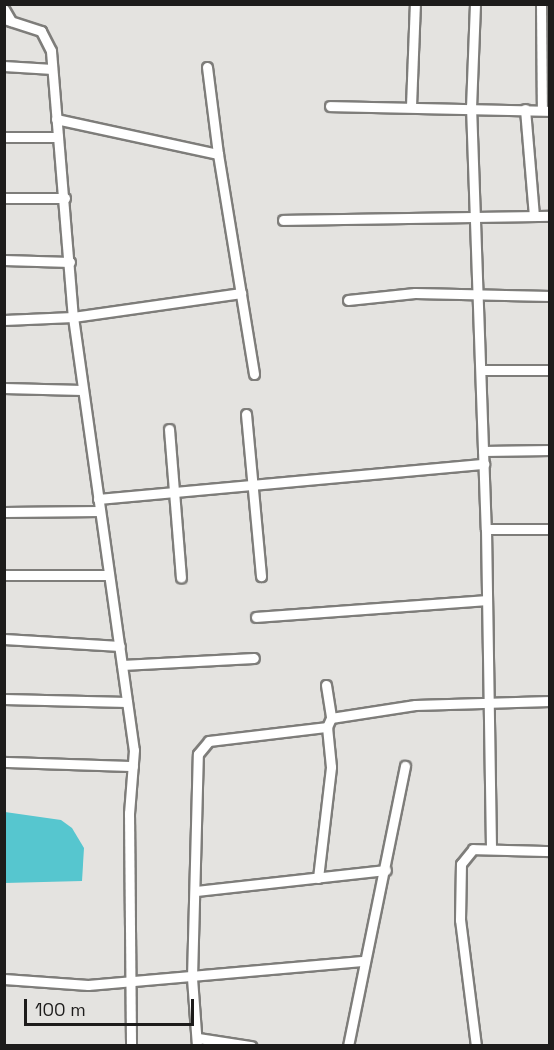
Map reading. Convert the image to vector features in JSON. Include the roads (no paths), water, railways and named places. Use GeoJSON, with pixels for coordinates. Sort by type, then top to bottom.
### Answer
{"type":"FeatureCollection","features":[{"type":"Feature","properties":{"kind":"street"},"geometry":{"type":"LineString","coordinates":[[411,106],[415,4]]}},
{"type":"Feature","properties":{"kind":"street"},"geometry":{"type":"LineString","coordinates":[[475,4],[471,106],[486,529],[486,702],[491,848]]}},
{"type":"Feature","properties":{"kind":"street"},"geometry":{"type":"LineString","coordinates":[[330,106],[471,106],[546,110],[541,4]]}},
{"type":"Feature","properties":{"kind":"street"},"geometry":{"type":"LineString","coordinates":[[4,9],[8,20],[30,26],[46,36],[52,69],[73,317],[120,646],[133,766],[129,813],[131,1046]]}},
{"type":"Feature","properties":{"kind":"street"},"geometry":{"type":"LineString","coordinates":[[4,66],[52,69]]}},
{"type":"Feature","properties":{"kind":"street"},"geometry":{"type":"LineString","coordinates":[[207,67],[218,154],[254,374]]}},
{"type":"Feature","properties":{"kind":"street"},"geometry":{"type":"LineString","coordinates":[[525,109],[534,216]]}},
{"type":"Feature","properties":{"kind":"street"},"geometry":{"type":"LineString","coordinates":[[57,119],[218,154]]}},
{"type":"Feature","properties":{"kind":"street"},"geometry":{"type":"LineString","coordinates":[[4,137],[58,137]]}},
{"type":"Feature","properties":{"kind":"street"},"geometry":{"type":"LineString","coordinates":[[4,198],[64,198]]}},
{"type":"Feature","properties":{"kind":"street"},"geometry":{"type":"LineString","coordinates":[[283,220],[549,216]]}},
{"type":"Feature","properties":{"kind":"street"},"geometry":{"type":"LineString","coordinates":[[4,260],[70,262]]}},
{"type":"Feature","properties":{"kind":"street"},"geometry":{"type":"LineString","coordinates":[[4,320],[73,317],[241,293]]}},
{"type":"Feature","properties":{"kind":"street"},"geometry":{"type":"LineString","coordinates":[[348,300],[415,293],[549,296]]}},
{"type":"Feature","properties":{"kind":"street"},"geometry":{"type":"LineString","coordinates":[[481,370],[549,370]]}},
{"type":"Feature","properties":{"kind":"street"},"geometry":{"type":"LineString","coordinates":[[4,388],[82,390]]}},
{"type":"Feature","properties":{"kind":"street"},"geometry":{"type":"LineString","coordinates":[[246,414],[261,576]]}},
{"type":"Feature","properties":{"kind":"street"},"geometry":{"type":"LineString","coordinates":[[169,429],[181,578]]}},
{"type":"Feature","properties":{"kind":"street"},"geometry":{"type":"LineString","coordinates":[[483,451],[549,450]]}},
{"type":"Feature","properties":{"kind":"street"},"geometry":{"type":"LineString","coordinates":[[98,499],[484,465]]}},
{"type":"Feature","properties":{"kind":"street"},"geometry":{"type":"LineString","coordinates":[[4,512],[100,511]]}},
{"type":"Feature","properties":{"kind":"street"},"geometry":{"type":"LineString","coordinates":[[486,529],[549,529]]}},
{"type":"Feature","properties":{"kind":"street"},"geometry":{"type":"LineString","coordinates":[[4,575],[109,575]]}},
{"type":"Feature","properties":{"kind":"street"},"geometry":{"type":"LineString","coordinates":[[256,617],[486,600]]}},
{"type":"Feature","properties":{"kind":"street"},"geometry":{"type":"LineString","coordinates":[[4,639],[120,646]]}},
{"type":"Feature","properties":{"kind":"street"},"geometry":{"type":"LineString","coordinates":[[122,664],[254,658]]}},
{"type":"Feature","properties":{"kind":"street"},"geometry":{"type":"LineString","coordinates":[[318,878],[331,767],[326,685]]}},
{"type":"Feature","properties":{"kind":"street"},"geometry":{"type":"LineString","coordinates":[[4,699],[127,702]]}},
{"type":"Feature","properties":{"kind":"street"},"geometry":{"type":"LineString","coordinates":[[251,1046],[198,1042],[192,978],[198,754],[201,746],[209,741],[329,722],[415,705],[549,701]]}},
{"type":"Feature","properties":{"kind":"street"},"geometry":{"type":"LineString","coordinates":[[4,762],[133,766]]}},
{"type":"Feature","properties":{"kind":"street"},"geometry":{"type":"LineString","coordinates":[[348,1046],[386,870],[405,766]]}},
{"type":"Feature","properties":{"kind":"street"},"geometry":{"type":"LineString","coordinates":[[476,1046],[460,920],[461,864],[468,851],[491,848],[549,850]]}},
{"type":"Feature","properties":{"kind":"street"},"geometry":{"type":"LineString","coordinates":[[196,891],[386,870]]}},
{"type":"Feature","properties":{"kind":"street"},"geometry":{"type":"LineString","coordinates":[[4,979],[88,985],[192,978],[365,961]]}},
{"type":"Feature","properties":{"kind":"water"},"geometry":{"type":"Polygon","coordinates":[[[5,812],[61,820],[72,828],[84,848],[82,881],[5,883],[5,812]]]}}]}
